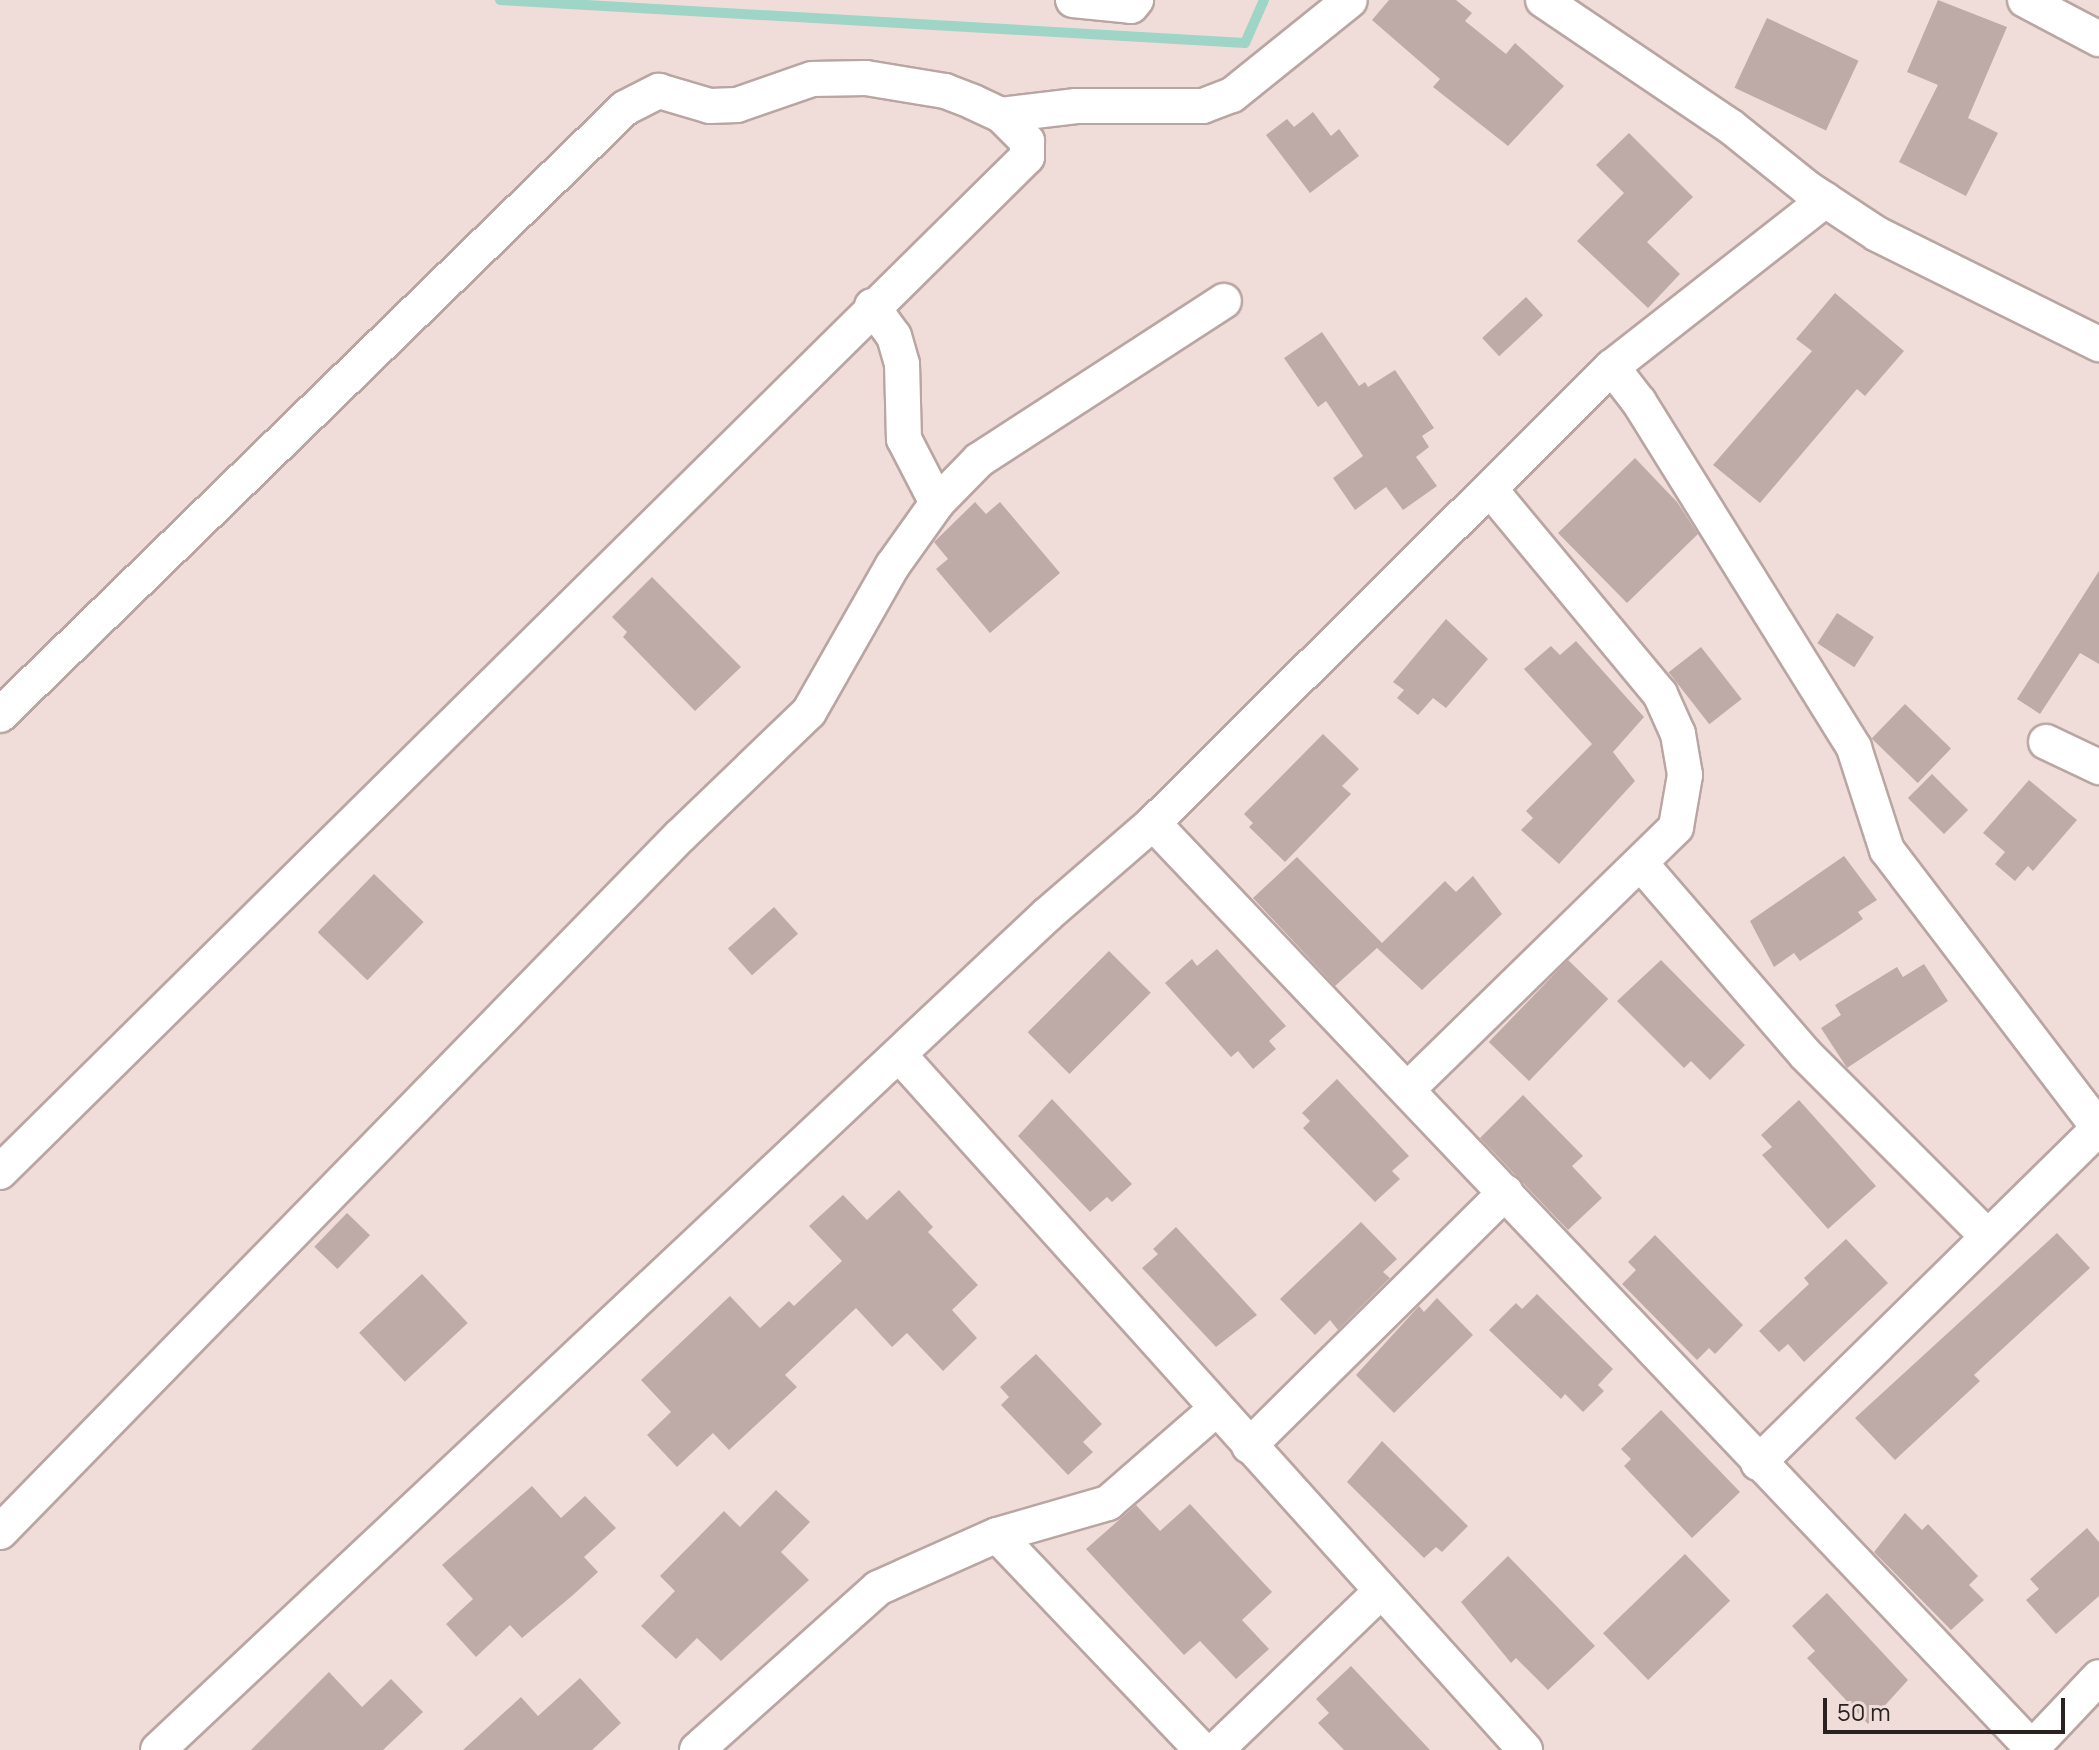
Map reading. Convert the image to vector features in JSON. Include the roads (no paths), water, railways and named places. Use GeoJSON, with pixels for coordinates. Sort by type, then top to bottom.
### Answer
{"type":"FeatureCollection","features":[{"type":"Feature","properties":{"kind":"street"},"geometry":{"type":"LineString","coordinates":[[1073,0],[1131,6],[1136,0]]}},
{"type":"Feature","properties":{"kind":"street"},"geometry":{"type":"LineString","coordinates":[[1001,115],[1076,106],[1203,106],[1232,95],[1350,0]]}},
{"type":"Feature","properties":{"kind":"street"},"geometry":{"type":"LineString","coordinates":[[1543,0],[1730,126],[1825,200],[1904,249],[2099,344]]}},
{"type":"Feature","properties":{"kind":"street"},"geometry":{"type":"LineString","coordinates":[[2025,0],[2099,39]]}},
{"type":"Feature","properties":{"kind":"street"},"geometry":{"type":"LineString","coordinates":[[0,715],[625,108],[659,91],[710,106],[737,105],[812,79],[866,78],[945,91],[1001,115],[1027,141],[1027,157],[872,306],[0,1172]]}},
{"type":"Feature","properties":{"kind":"street"},"geometry":{"type":"LineString","coordinates":[[158,1750],[1048,914],[1153,823],[1612,367],[1825,200]]}},
{"type":"Feature","properties":{"kind":"street"},"geometry":{"type":"LineString","coordinates":[[0,1532],[669,847],[809,712],[893,565],[937,503],[979,460],[1035,419],[1224,301]]}},
{"type":"Feature","properties":{"kind":"street"},"geometry":{"type":"LineString","coordinates":[[872,306],[894,336],[902,364],[904,439],[937,503]]}},
{"type":"Feature","properties":{"kind":"street"},"geometry":{"type":"LineString","coordinates":[[1612,367],[1639,402],[1854,748],[1887,850],[2099,1128],[1758,1463]]}},
{"type":"Feature","properties":{"kind":"street"},"geometry":{"type":"LineString","coordinates":[[1409,1088],[1642,865],[1676,827],[1685,775],[1678,734],[1660,694],[1490,489]]}},
{"type":"Feature","properties":{"kind":"street"},"geometry":{"type":"LineString","coordinates":[[2046,742],[2099,767]]}},
{"type":"Feature","properties":{"kind":"street"},"geometry":{"type":"LineString","coordinates":[[1153,823],[1409,1088],[1758,1463],[2031,1749],[2099,1677]]}},
{"type":"Feature","properties":{"kind":"street"},"geometry":{"type":"LineString","coordinates":[[1642,865],[1805,1054],[1987,1236]]}},
{"type":"Feature","properties":{"kind":"street"},"geometry":{"type":"LineString","coordinates":[[900,1056],[1525,1750]]}},
{"type":"Feature","properties":{"kind":"street"},"geometry":{"type":"LineString","coordinates":[[1249,1446],[1506,1192]]}},
{"type":"Feature","properties":{"kind":"street"},"geometry":{"type":"LineString","coordinates":[[697,1750],[878,1588],[997,1535],[1108,1503],[1216,1409]]}},
{"type":"Feature","properties":{"kind":"street"},"geometry":{"type":"LineString","coordinates":[[997,1535],[1202,1750]]}},
{"type":"Feature","properties":{"kind":"street"},"geometry":{"type":"LineString","coordinates":[[1216,1750],[1381,1591]]}},
{"type":"Feature","properties":{"kind":"waterway"},"geometry":{"type":"LineString","coordinates":[[500,0],[1245,43],[1264,0]]}}]}
